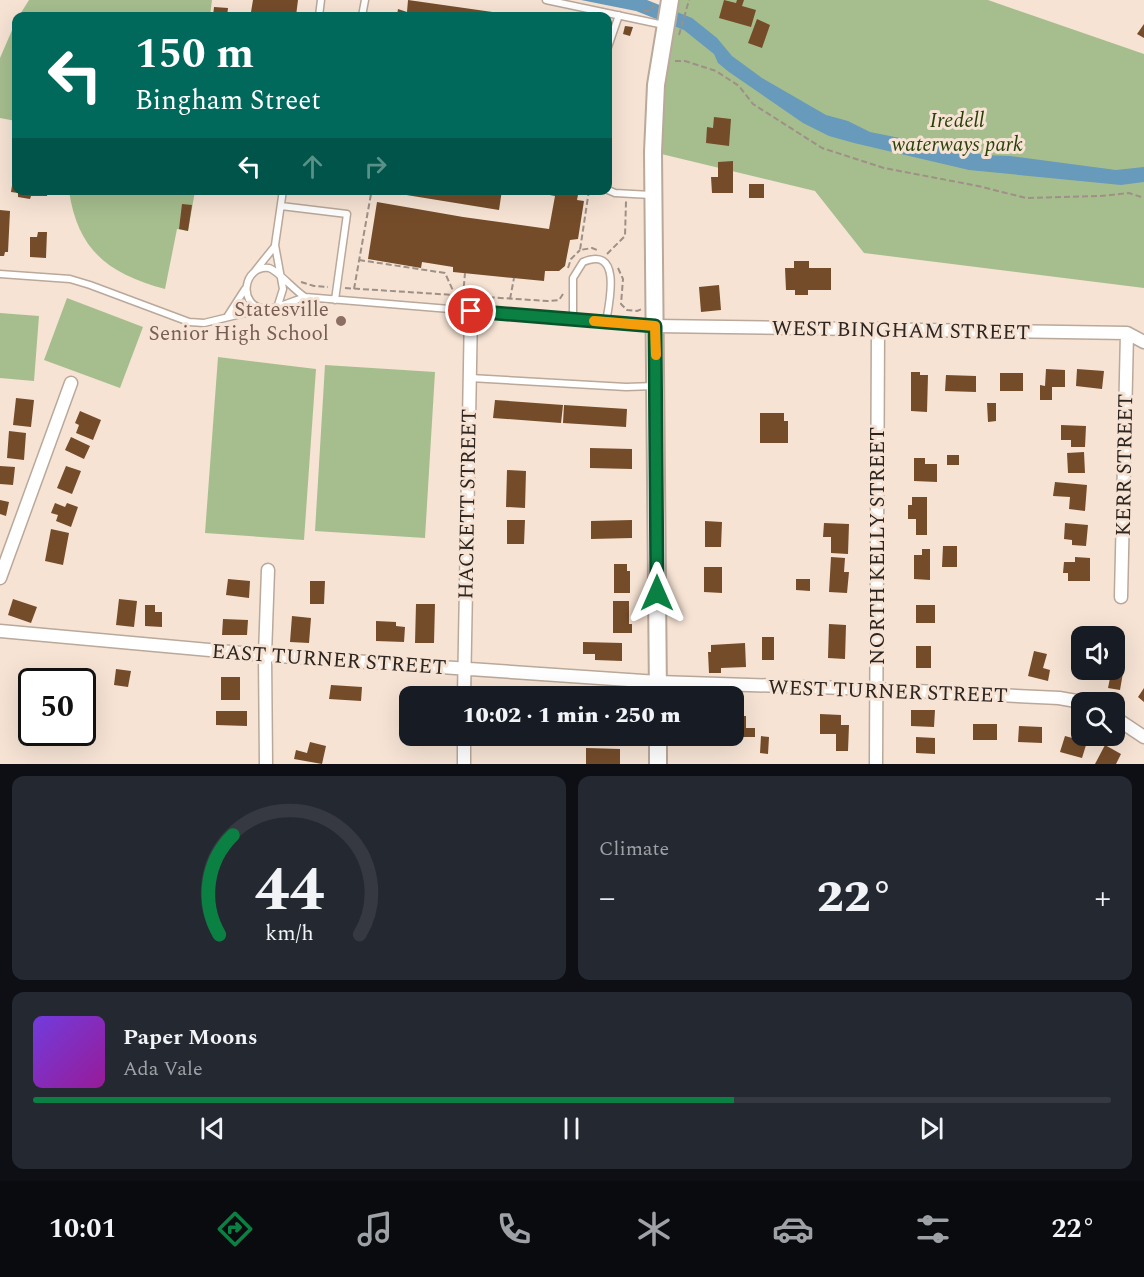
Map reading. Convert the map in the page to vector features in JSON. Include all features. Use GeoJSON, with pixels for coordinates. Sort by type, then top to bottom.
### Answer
{"type":"FeatureCollection","features":[{"type":"Feature","properties":{"kind":"main road"},"geometry":{"type":"LineString","coordinates":[[658,686],[653,152],[656,85],[670,0]]}},
{"type":"Feature","properties":{"kind":"main road"},"geometry":{"type":"LineString","coordinates":[[658,746],[658,764]]}},
{"type":"Feature","properties":{"kind":"street","name":"HACKETT STREET"},"geometry":{"type":"LineString","coordinates":[[464,686],[471,311]]}},
{"type":"Feature","properties":{"kind":"street","name":"WEST BINGHAM STREET"},"geometry":{"type":"LineString","coordinates":[[655,326],[1127,333],[1144,342]]}},
{"type":"Feature","properties":{"kind":"street","name":"NORTH KELLY STREET"},"geometry":{"type":"LineString","coordinates":[[876,764],[878,329]]}},
{"type":"Feature","properties":{"kind":"street","name":"KERR STREET"},"geometry":{"type":"LineString","coordinates":[[1121,597],[1127,333]]}},
{"type":"Feature","properties":{"kind":"street"},"geometry":{"type":"LineString","coordinates":[[0,579],[71,383]]}},
{"type":"Feature","properties":{"kind":"street"},"geometry":{"type":"LineString","coordinates":[[266,764],[265,655],[268,570]]}},
{"type":"Feature","properties":{"kind":"street","name":"EAST TURNER STREET"},"geometry":{"type":"LineString","coordinates":[[0,631],[265,655],[464,669],[629,686]]}},
{"type":"Feature","properties":{"kind":"street","name":"WEST TURNER STREET"},"geometry":{"type":"LineString","coordinates":[[744,689],[876,689],[1071,700]]}},
{"type":"Feature","properties":{"kind":"street"},"geometry":{"type":"LineString","coordinates":[[1125,724],[1144,737]]}},
{"type":"Feature","properties":{"kind":"street"},"geometry":{"type":"LineString","coordinates":[[464,746],[464,764]]}},
{"type":"Feature","properties":{"kind":"lane"},"geometry":{"type":"LineString","coordinates":[[546,0],[604,12]]}},
{"type":"Feature","properties":{"kind":"lane"},"geometry":{"type":"LineString","coordinates":[[612,14],[665,25]]}},
{"type":"Feature","properties":{"kind":"lane"},"geometry":{"type":"LineString","coordinates":[[612,35],[619,15]]}},
{"type":"Feature","properties":{"kind":"lane"},"geometry":{"type":"LineString","coordinates":[[612,192],[653,195]]}},
{"type":"Feature","properties":{"kind":"lane"},"geometry":{"type":"LineString","coordinates":[[278,305],[282,298],[282,277],[275,255],[275,245],[282,195]]}},
{"type":"Feature","properties":{"kind":"lane"},"geometry":{"type":"LineString","coordinates":[[281,206],[347,214],[334,300]]}},
{"type":"Feature","properties":{"kind":"lane"},"geometry":{"type":"LineString","coordinates":[[227,317],[248,280],[275,245]]}},
{"type":"Feature","properties":{"kind":"lane"},"geometry":{"type":"LineString","coordinates":[[573,319],[573,278],[580,266],[592,260],[606,265],[612,276],[606,322]]}},
{"type":"Feature","properties":{"kind":"lane"},"geometry":{"type":"LineString","coordinates":[[253,274],[260,269],[276,270],[289,285],[305,297]]}},
{"type":"Feature","properties":{"kind":"lane"},"geometry":{"type":"LineString","coordinates":[[0,274],[70,279],[189,322],[204,323],[305,297],[655,326]]}},
{"type":"Feature","properties":{"kind":"lane"},"geometry":{"type":"LineString","coordinates":[[244,289],[248,299],[263,309]]}},
{"type":"Feature","properties":{"kind":"lane"},"geometry":{"type":"LineString","coordinates":[[470,378],[627,387],[656,386]]}},
{"type":"Feature","properties":{"kind":"path"},"geometry":{"type":"LineString","coordinates":[[643,11],[652,8],[656,0]]}},
{"type":"Feature","properties":{"kind":"path"},"geometry":{"type":"LineString","coordinates":[[679,38],[689,0]]}},
{"type":"Feature","properties":{"kind":"path"},"geometry":{"type":"LineString","coordinates":[[675,54],[674,61],[685,61],[716,71],[739,87],[753,104],[822,148],[884,168],[978,186],[1026,198],[1129,193],[1144,198]]}},
{"type":"Feature","properties":{"kind":"path"},"geometry":{"type":"LineString","coordinates":[[354,289],[371,195]]}},
{"type":"Feature","properties":{"kind":"path"},"geometry":{"type":"LineString","coordinates":[[607,254],[625,236],[626,199]]}},
{"type":"Feature","properties":{"kind":"path"},"geometry":{"type":"LineString","coordinates":[[565,275],[579,250]]}},
{"type":"Feature","properties":{"kind":"path"},"geometry":{"type":"LineString","coordinates":[[359,260],[445,273],[455,295]]}},
{"type":"Feature","properties":{"kind":"path"},"geometry":{"type":"LineString","coordinates":[[463,296],[465,273]]}},
{"type":"Feature","properties":{"kind":"path"},"geometry":{"type":"LineString","coordinates":[[297,278],[302,283],[314,286],[510,299],[559,300],[564,293]]}},
{"type":"Feature","properties":{"kind":"path"},"geometry":{"type":"LineString","coordinates":[[510,299],[514,278]]}},
{"type":"Feature","properties":{"kind":"green space"},"geometry":{"type":"Polygon","coordinates":[[[29,0],[212,0],[210,12],[22,12],[29,0]]]}},
{"type":"Feature","properties":{"kind":"green space","name":"Iredell waterways park"},"geometry":{"type":"Polygon","coordinates":[[[679,0],[988,0],[1144,54],[1144,288],[864,253],[815,191],[653,152],[679,0]]]}},
{"type":"Feature","properties":{"kind":"green space"},"geometry":{"type":"Polygon","coordinates":[[[12,30],[12,120],[0,118],[0,58],[12,30]]]}},
{"type":"Feature","properties":{"kind":"green space"},"geometry":{"type":"Polygon","coordinates":[[[70,195],[194,195],[188,231],[177,229],[165,289],[128,276],[99,257],[80,230],[70,195]]]}},
{"type":"Feature","properties":{"kind":"green space"},"geometry":{"type":"Polygon","coordinates":[[[67,298],[143,327],[120,388],[44,360],[67,298]]]}},
{"type":"Feature","properties":{"kind":"green space"},"geometry":{"type":"Polygon","coordinates":[[[0,313],[39,316],[34,381],[0,378],[0,313]]]}},
{"type":"Feature","properties":{"kind":"green space"},"geometry":{"type":"Polygon","coordinates":[[[218,357],[316,369],[304,540],[205,533],[218,357]]]}},
{"type":"Feature","properties":{"kind":"green space"},"geometry":{"type":"Polygon","coordinates":[[[325,365],[435,372],[425,538],[315,531],[325,365]]]}},
{"type":"Feature","properties":{"kind":"water"},"geometry":{"type":"Polygon","coordinates":[[[581,0],[647,0],[692,18],[717,38],[732,56],[762,78],[826,115],[848,121],[870,132],[984,155],[1010,156],[1116,170],[1144,167],[1144,182],[1121,185],[969,170],[829,136],[803,123],[729,72],[718,63],[714,54],[684,30],[636,11],[581,0]]]}},
{"type":"Feature","properties":{"kind":"building"},"geometry":{"type":"Polygon","coordinates":[[[253,0],[298,0],[296,12],[251,12],[253,0]]]}},
{"type":"Feature","properties":{"kind":"building"},"geometry":{"type":"Polygon","coordinates":[[[408,0],[492,12],[407,12],[408,0]]]}},
{"type":"Feature","properties":{"kind":"building"},"geometry":{"type":"Polygon","coordinates":[[[724,0],[736,3],[737,0],[744,0],[742,6],[756,10],[751,27],[719,18],[724,0]]]}},
{"type":"Feature","properties":{"kind":"building"},"geometry":{"type":"Polygon","coordinates":[[[214,7],[228,8],[228,12],[213,12],[214,7]]]}},
{"type":"Feature","properties":{"kind":"building"},"geometry":{"type":"Polygon","coordinates":[[[757,19],[770,25],[762,48],[748,43],[757,19]]]}},
{"type":"Feature","properties":{"kind":"building"},"geometry":{"type":"Polygon","coordinates":[[[1144,24],[1144,38],[1137,34],[1144,24]]]}},
{"type":"Feature","properties":{"kind":"building"},"geometry":{"type":"Polygon","coordinates":[[[625,26],[633,27],[630,36],[623,34],[625,26]]]}},
{"type":"Feature","properties":{"kind":"building"},"geometry":{"type":"Polygon","coordinates":[[[714,117],[731,119],[729,146],[706,143],[707,127],[713,128],[714,117]]]}},
{"type":"Feature","properties":{"kind":"building"},"geometry":{"type":"Polygon","coordinates":[[[733,161],[733,193],[712,193],[711,177],[718,177],[718,162],[733,161]]]}},
{"type":"Feature","properties":{"kind":"building"},"geometry":{"type":"Polygon","coordinates":[[[749,184],[764,184],[764,198],[749,198],[749,184]]]}},
{"type":"Feature","properties":{"kind":"building"},"geometry":{"type":"Polygon","coordinates":[[[18,195],[47,195],[31,196],[30,199],[18,197],[18,195]]]}},
{"type":"Feature","properties":{"kind":"building"},"geometry":{"type":"Polygon","coordinates":[[[406,195],[501,195],[499,210],[406,195]]]}},
{"type":"Feature","properties":{"kind":"building"},"geometry":{"type":"Polygon","coordinates":[[[550,195],[578,195],[577,200],[584,201],[578,239],[570,240],[565,266],[559,271],[545,271],[544,281],[453,272],[453,267],[422,262],[421,268],[368,259],[377,202],[549,229],[555,196],[550,195]]]}},
{"type":"Feature","properties":{"kind":"building"},"geometry":{"type":"Polygon","coordinates":[[[182,204],[192,205],[188,231],[179,229],[182,204]]]}},
{"type":"Feature","properties":{"kind":"building"},"geometry":{"type":"Polygon","coordinates":[[[0,210],[10,211],[8,252],[5,252],[4,256],[0,256],[0,210]]]}},
{"type":"Feature","properties":{"kind":"building"},"geometry":{"type":"Polygon","coordinates":[[[38,232],[47,232],[46,258],[30,257],[30,237],[37,237],[38,232]]]}},
{"type":"Feature","properties":{"kind":"building"},"geometry":{"type":"Polygon","coordinates":[[[794,261],[809,261],[809,268],[831,268],[831,290],[808,290],[808,295],[795,295],[795,290],[786,290],[785,268],[794,268],[794,261]]]}},
{"type":"Feature","properties":{"kind":"building"},"geometry":{"type":"Polygon","coordinates":[[[719,285],[721,310],[701,312],[699,287],[719,285]]]}},
{"type":"Feature","properties":{"kind":"building"},"geometry":{"type":"Polygon","coordinates":[[[1046,369],[1065,370],[1065,387],[1052,387],[1052,400],[1040,400],[1040,385],[1045,386],[1046,369]]]}},
{"type":"Feature","properties":{"kind":"building"},"geometry":{"type":"Polygon","coordinates":[[[1077,369],[1104,371],[1102,389],[1076,386],[1077,369]]]}},
{"type":"Feature","properties":{"kind":"building"},"geometry":{"type":"Polygon","coordinates":[[[911,372],[928,375],[927,412],[911,411],[911,372]]]}},
{"type":"Feature","properties":{"kind":"building"},"geometry":{"type":"Polygon","coordinates":[[[1000,373],[1023,373],[1023,391],[1000,391],[1000,373]]]}},
{"type":"Feature","properties":{"kind":"building"},"geometry":{"type":"Polygon","coordinates":[[[946,375],[976,376],[976,392],[945,391],[946,375]]]}},
{"type":"Feature","properties":{"kind":"building"},"geometry":{"type":"Polygon","coordinates":[[[16,398],[34,400],[31,427],[13,425],[16,398]]]}},
{"type":"Feature","properties":{"kind":"building"},"geometry":{"type":"Polygon","coordinates":[[[495,400],[563,405],[561,423],[493,418],[495,400]]]}},
{"type":"Feature","properties":{"kind":"building"},"geometry":{"type":"Polygon","coordinates":[[[987,403],[996,403],[996,421],[988,422],[987,403]]]}},
{"type":"Feature","properties":{"kind":"building"},"geometry":{"type":"Polygon","coordinates":[[[564,405],[627,409],[626,427],[563,423],[564,405]]]}},
{"type":"Feature","properties":{"kind":"building"},"geometry":{"type":"Polygon","coordinates":[[[80,411],[101,420],[93,440],[76,433],[79,425],[75,423],[80,411]]]}},
{"type":"Feature","properties":{"kind":"building"},"geometry":{"type":"Polygon","coordinates":[[[760,413],[784,413],[784,421],[788,421],[788,443],[760,443],[760,413]]]}},
{"type":"Feature","properties":{"kind":"building"},"geometry":{"type":"Polygon","coordinates":[[[1061,425],[1086,426],[1085,447],[1071,447],[1071,440],[1061,440],[1061,425]]]}},
{"type":"Feature","properties":{"kind":"building"},"geometry":{"type":"Polygon","coordinates":[[[9,431],[26,433],[24,460],[7,458],[9,431]]]}},
{"type":"Feature","properties":{"kind":"building"},"geometry":{"type":"Polygon","coordinates":[[[71,437],[90,446],[84,459],[65,450],[71,437]]]}},
{"type":"Feature","properties":{"kind":"building"},"geometry":{"type":"Polygon","coordinates":[[[590,448],[632,449],[632,469],[590,468],[590,448]]]}},
{"type":"Feature","properties":{"kind":"building"},"geometry":{"type":"Polygon","coordinates":[[[1084,452],[1085,473],[1068,473],[1067,453],[1084,452]]]}},
{"type":"Feature","properties":{"kind":"building"},"geometry":{"type":"Polygon","coordinates":[[[947,455],[959,455],[959,465],[947,465],[947,455]]]}},
{"type":"Feature","properties":{"kind":"building"},"geometry":{"type":"Polygon","coordinates":[[[914,458],[925,458],[925,464],[937,464],[937,482],[914,481],[914,458]]]}},
{"type":"Feature","properties":{"kind":"building"},"geometry":{"type":"Polygon","coordinates":[[[0,466],[15,467],[13,485],[0,484],[0,466]]]}},
{"type":"Feature","properties":{"kind":"building"},"geometry":{"type":"Polygon","coordinates":[[[66,466],[81,471],[72,494],[57,488],[66,466]]]}},
{"type":"Feature","properties":{"kind":"building"},"geometry":{"type":"Polygon","coordinates":[[[507,470],[526,471],[525,508],[506,507],[507,470]]]}},
{"type":"Feature","properties":{"kind":"building"},"geometry":{"type":"Polygon","coordinates":[[[1055,482],[1087,485],[1085,511],[1069,509],[1070,497],[1053,496],[1055,482]]]}},
{"type":"Feature","properties":{"kind":"building"},"geometry":{"type":"Polygon","coordinates":[[[912,497],[927,497],[927,535],[916,535],[916,519],[908,519],[908,505],[912,505],[912,497]]]}},
{"type":"Feature","properties":{"kind":"building"},"geometry":{"type":"Polygon","coordinates":[[[0,500],[9,502],[6,516],[0,514],[0,500]]]}},
{"type":"Feature","properties":{"kind":"building"},"geometry":{"type":"Polygon","coordinates":[[[55,503],[65,507],[67,503],[78,507],[71,527],[56,521],[58,515],[51,513],[55,503]]]}},
{"type":"Feature","properties":{"kind":"building"},"geometry":{"type":"Polygon","coordinates":[[[507,520],[525,520],[524,544],[507,544],[507,520]]]}},
{"type":"Feature","properties":{"kind":"building"},"geometry":{"type":"Polygon","coordinates":[[[632,520],[632,538],[591,539],[591,521],[632,520]]]}},
{"type":"Feature","properties":{"kind":"building"},"geometry":{"type":"Polygon","coordinates":[[[705,521],[722,522],[721,547],[705,547],[705,521]]]}},
{"type":"Feature","properties":{"kind":"building"},"geometry":{"type":"Polygon","coordinates":[[[824,523],[849,524],[848,554],[831,553],[831,537],[823,537],[824,523]]]}},
{"type":"Feature","properties":{"kind":"building"},"geometry":{"type":"Polygon","coordinates":[[[1065,523],[1088,525],[1086,546],[1072,545],[1072,540],[1064,539],[1065,523]]]}},
{"type":"Feature","properties":{"kind":"building"},"geometry":{"type":"Polygon","coordinates":[[[51,529],[69,533],[63,565],[45,561],[51,529]]]}},
{"type":"Feature","properties":{"kind":"building"},"geometry":{"type":"Polygon","coordinates":[[[943,546],[957,546],[957,567],[942,567],[943,546]]]}},
{"type":"Feature","properties":{"kind":"building"},"geometry":{"type":"Polygon","coordinates":[[[922,549],[930,549],[930,580],[914,579],[914,555],[922,555],[922,549]]]}},
{"type":"Feature","properties":{"kind":"building"},"geometry":{"type":"Polygon","coordinates":[[[831,557],[845,558],[844,572],[849,572],[847,593],[829,592],[831,557]]]}},
{"type":"Feature","properties":{"kind":"building"},"geometry":{"type":"Polygon","coordinates":[[[1075,557],[1090,558],[1090,581],[1068,581],[1068,573],[1063,573],[1064,562],[1075,562],[1075,557]]]}},
{"type":"Feature","properties":{"kind":"building"},"geometry":{"type":"Polygon","coordinates":[[[614,564],[627,564],[627,571],[630,571],[630,593],[614,593],[614,564]]]}},
{"type":"Feature","properties":{"kind":"building"},"geometry":{"type":"Polygon","coordinates":[[[704,567],[722,567],[722,593],[704,592],[704,567]]]}},
{"type":"Feature","properties":{"kind":"building"},"geometry":{"type":"Polygon","coordinates":[[[228,579],[250,581],[249,598],[226,595],[228,579]]]}},
{"type":"Feature","properties":{"kind":"building"},"geometry":{"type":"Polygon","coordinates":[[[796,579],[810,579],[810,591],[796,590],[796,579]]]}},
{"type":"Feature","properties":{"kind":"building"},"geometry":{"type":"Polygon","coordinates":[[[310,581],[325,581],[324,604],[310,604],[310,581]]]}},
{"type":"Feature","properties":{"kind":"building"},"geometry":{"type":"Polygon","coordinates":[[[13,599],[37,607],[31,623],[8,615],[13,599]]]}},
{"type":"Feature","properties":{"kind":"building"},"geometry":{"type":"Polygon","coordinates":[[[119,599],[137,601],[134,627],[116,625],[119,599]]]}},
{"type":"Feature","properties":{"kind":"building"},"geometry":{"type":"Polygon","coordinates":[[[613,601],[629,601],[629,624],[632,624],[632,633],[613,633],[613,601]]]}},
{"type":"Feature","properties":{"kind":"building"},"geometry":{"type":"Polygon","coordinates":[[[416,604],[435,604],[434,643],[415,643],[416,604]]]}},
{"type":"Feature","properties":{"kind":"building"},"geometry":{"type":"Polygon","coordinates":[[[145,605],[155,605],[155,612],[162,612],[162,627],[145,626],[145,605]]]}},
{"type":"Feature","properties":{"kind":"building"},"geometry":{"type":"Polygon","coordinates":[[[916,605],[935,605],[935,623],[916,623],[916,605]]]}},
{"type":"Feature","properties":{"kind":"building"},"geometry":{"type":"Polygon","coordinates":[[[292,616],[311,618],[309,643],[290,642],[292,616]]]}},
{"type":"Feature","properties":{"kind":"building"},"geometry":{"type":"Polygon","coordinates":[[[223,619],[248,620],[247,635],[222,635],[223,619]]]}},
{"type":"Feature","properties":{"kind":"building"},"geometry":{"type":"Polygon","coordinates":[[[376,621],[396,622],[396,626],[405,627],[404,642],[376,641],[376,621]]]}},
{"type":"Feature","properties":{"kind":"building"},"geometry":{"type":"Polygon","coordinates":[[[829,624],[846,625],[845,659],[828,658],[829,624]]]}},
{"type":"Feature","properties":{"kind":"building"},"geometry":{"type":"Polygon","coordinates":[[[762,637],[774,637],[774,660],[762,660],[762,637]]]}},
{"type":"Feature","properties":{"kind":"building"},"geometry":{"type":"Polygon","coordinates":[[[583,642],[622,643],[622,661],[595,660],[595,654],[583,654],[583,642]]]}},
{"type":"Feature","properties":{"kind":"building"},"geometry":{"type":"Polygon","coordinates":[[[745,643],[746,667],[721,668],[721,673],[709,673],[708,652],[711,652],[711,645],[745,643]]]}},
{"type":"Feature","properties":{"kind":"building"},"geometry":{"type":"Polygon","coordinates":[[[916,646],[931,646],[931,668],[916,668],[916,646]]]}},
{"type":"Feature","properties":{"kind":"building"},"geometry":{"type":"Polygon","coordinates":[[[1034,651],[1047,654],[1043,668],[1050,670],[1048,681],[1028,676],[1034,651]]]}},
{"type":"Feature","properties":{"kind":"building"},"geometry":{"type":"Polygon","coordinates":[[[116,669],[131,671],[128,687],[114,685],[116,669]]]}},
{"type":"Feature","properties":{"kind":"building"},"geometry":{"type":"Polygon","coordinates":[[[221,677],[240,677],[240,700],[221,700],[221,677]]]}},
{"type":"Feature","properties":{"kind":"building"},"geometry":{"type":"Polygon","coordinates":[[[1110,680],[1122,680],[1120,690],[1108,688],[1110,680]]]}},
{"type":"Feature","properties":{"kind":"building"},"geometry":{"type":"Polygon","coordinates":[[[331,685],[362,687],[361,701],[329,699],[331,685]]]}},
{"type":"Feature","properties":{"kind":"building"},"geometry":{"type":"Polygon","coordinates":[[[1144,688],[1144,702],[1138,697],[1144,688]]]}},
{"type":"Feature","properties":{"kind":"building"},"geometry":{"type":"Polygon","coordinates":[[[911,710],[935,710],[934,727],[911,726],[911,710]]]}},
{"type":"Feature","properties":{"kind":"building"},"geometry":{"type":"Polygon","coordinates":[[[216,711],[247,711],[247,726],[216,725],[216,711]]]}},
{"type":"Feature","properties":{"kind":"building"},"geometry":{"type":"Polygon","coordinates":[[[820,714],[841,715],[841,725],[849,725],[848,751],[836,751],[836,734],[820,734],[820,714]]]}},
{"type":"Feature","properties":{"kind":"building"},"geometry":{"type":"Polygon","coordinates":[[[744,716],[746,716],[746,728],[755,728],[755,737],[744,737],[744,716]]]}},
{"type":"Feature","properties":{"kind":"building"},"geometry":{"type":"Polygon","coordinates":[[[973,724],[997,724],[997,740],[973,740],[973,724]]]}},
{"type":"Feature","properties":{"kind":"building"},"geometry":{"type":"Polygon","coordinates":[[[1019,726],[1042,727],[1042,743],[1018,742],[1019,726]]]}},
{"type":"Feature","properties":{"kind":"building"},"geometry":{"type":"Polygon","coordinates":[[[761,736],[769,737],[768,754],[760,753],[761,736]]]}},
{"type":"Feature","properties":{"kind":"building"},"geometry":{"type":"Polygon","coordinates":[[[1065,736],[1071,738],[1071,746],[1086,746],[1082,758],[1060,752],[1065,736]]]}},
{"type":"Feature","properties":{"kind":"building"},"geometry":{"type":"Polygon","coordinates":[[[916,737],[935,738],[935,754],[916,753],[916,737]]]}},
{"type":"Feature","properties":{"kind":"building"},"geometry":{"type":"Polygon","coordinates":[[[310,742],[326,746],[322,764],[294,759],[296,750],[307,753],[310,742]]]}},
{"type":"Feature","properties":{"kind":"building"},"geometry":{"type":"Polygon","coordinates":[[[1104,746],[1121,754],[1116,764],[1095,764],[1104,746]]]}},
{"type":"Feature","properties":{"kind":"building"},"geometry":{"type":"Polygon","coordinates":[[[586,748],[620,749],[620,764],[586,764],[586,748]]]}},
{"type":"Feature","properties":{"kind":"slow traffic"},"geometry":{"type":"LineString","coordinates":[[594,321],[655,326],[656,355]]}},
{"type":"Feature","properties":{"kind":"place","name":"Statesville Senior High School"},"geometry":{"type":"Point","coordinates":[341,321]}},
{"type":"Feature","properties":{"kind":"route"},"geometry":{"type":"LineString","coordinates":[[471,311],[655,326],[657,593]]}}]}
